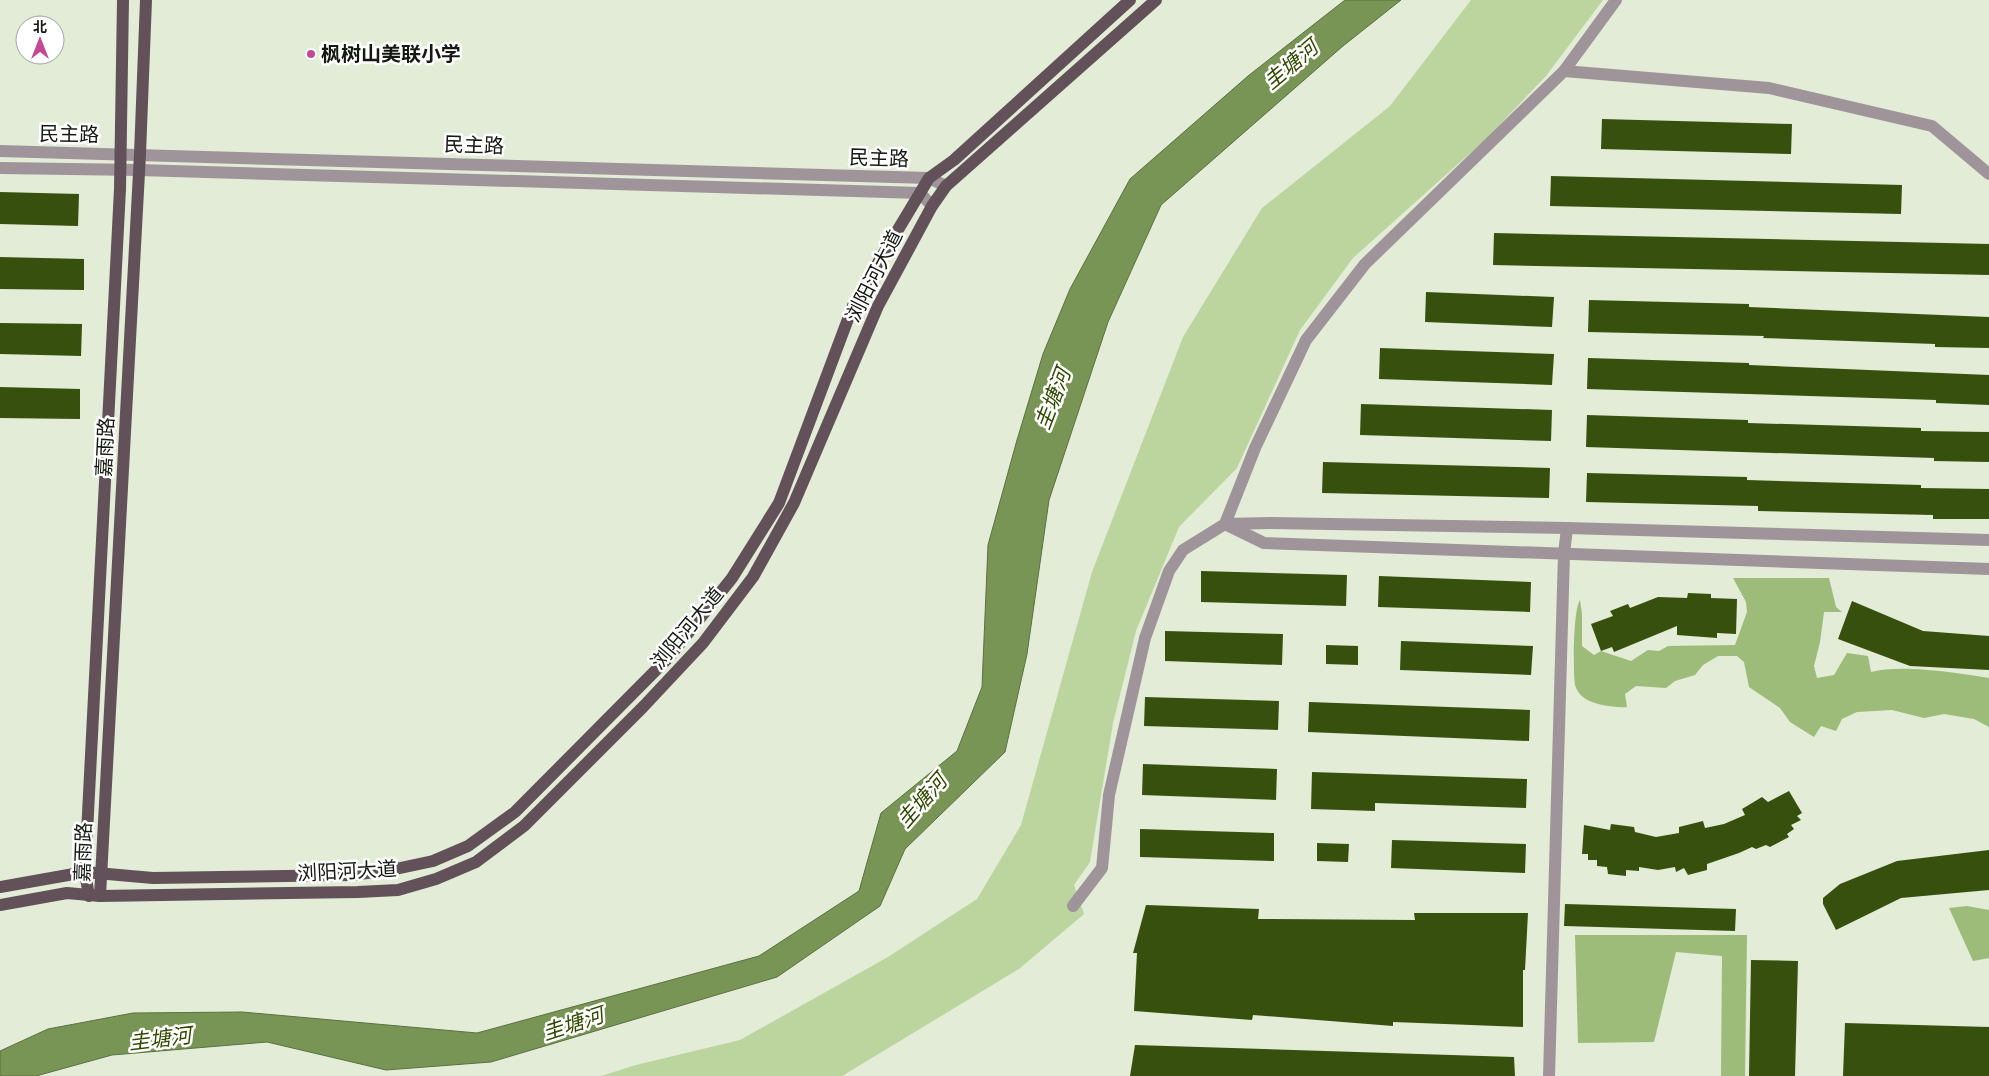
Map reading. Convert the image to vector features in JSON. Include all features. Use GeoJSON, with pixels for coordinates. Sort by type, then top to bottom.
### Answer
{"type":"FeatureCollection","features":[{"type":"Feature","properties":{"kind":"main road","name":"嘉雨路"},"geometry":{"type":"LineString","coordinates":[[95,896],[85,872],[108,455],[120,171],[123,0]]}},
{"type":"Feature","properties":{"kind":"main road","name":"嘉雨路"},"geometry":{"type":"LineString","coordinates":[[95,896],[100,874],[140,154],[146,0]]}},
{"type":"Feature","properties":{"kind":"main road","name":"浏阳河大道"},"geometry":{"type":"LineString","coordinates":[[0,887],[85,872],[153,878],[351,875],[391,870],[433,862],[468,846],[515,812],[669,657],[732,578],[779,504],[854,304],[929,178],[954,160],[1130,0]]}},
{"type":"Feature","properties":{"kind":"main road","name":"浏阳河大道"},"geometry":{"type":"LineString","coordinates":[[0,905],[67,894],[95,896],[398,890],[436,879],[476,862],[524,826],[643,707],[703,643],[753,577],[794,503],[878,306],[932,206],[946,186],[1156,0]]}},
{"type":"Feature","properties":{"kind":"street"},"geometry":{"type":"LineString","coordinates":[[1224,524],[1255,448],[1306,340],[1365,264],[1564,71],[1616,0]]}},
{"type":"Feature","properties":{"kind":"street"},"geometry":{"type":"LineString","coordinates":[[1564,71],[1769,88],[1932,126],[1989,174]]}},
{"type":"Feature","properties":{"kind":"street","name":"民主路"},"geometry":{"type":"LineString","coordinates":[[0,151],[929,178],[946,186]]}},
{"type":"Feature","properties":{"kind":"street","name":"民主路"},"geometry":{"type":"LineString","coordinates":[[0,168],[139,170],[920,193],[932,206]]}},
{"type":"Feature","properties":{"kind":"street"},"geometry":{"type":"LineString","coordinates":[[1072,906],[1102,868],[1112,786],[1145,638],[1169,571],[1183,550],[1224,524],[1270,523],[1567,528],[1989,540]]}},
{"type":"Feature","properties":{"kind":"street"},"geometry":{"type":"LineString","coordinates":[[1224,524],[1264,543],[1989,569]]}},
{"type":"Feature","properties":{"kind":"street"},"geometry":{"type":"LineString","coordinates":[[1548,1076],[1564,554],[1567,528]]}},
{"type":"Feature","properties":{"kind":"shaded area"},"geometry":{"type":"Polygon","coordinates":[[[1471,0],[1603,0],[1546,76],[1487,138],[1353,258],[1300,330],[1237,468],[1179,527],[1136,631],[1113,723],[1090,862],[1074,885],[1084,914],[1019,969],[842,1076],[601,1076],[636,1065],[740,1040],[888,957],[977,899],[1021,825],[1092,572],[1183,337],[1262,208],[1390,106],[1471,0]]]}},
{"type":"Feature","properties":{"kind":"shaded area"},"geometry":{"type":"Polygon","coordinates":[[[1733,578],[1829,578],[1836,607],[1842,612],[1824,612],[1820,642],[1814,666],[1817,678],[1834,675],[1847,653],[1868,656],[1871,672],[1914,669],[1989,678],[1989,727],[1974,719],[1944,714],[1924,718],[1892,710],[1857,712],[1842,719],[1836,731],[1821,726],[1814,737],[1790,722],[1780,708],[1749,687],[1744,662],[1737,656],[1718,656],[1703,665],[1695,675],[1675,681],[1666,688],[1636,686],[1625,694],[1627,707],[1598,704],[1587,700],[1579,693],[1575,685],[1574,655],[1576,616],[1580,600],[1582,646],[1594,655],[1601,651],[1631,661],[1648,650],[1659,651],[1668,646],[1735,645],[1747,612],[1746,602],[1733,578]]]}},
{"type":"Feature","properties":{"kind":"shaded area"},"geometry":{"type":"Polygon","coordinates":[[[1967,906],[1989,910],[1989,958],[1973,961],[1949,908],[1967,906]]]}},
{"type":"Feature","properties":{"kind":"shaded area"},"geometry":{"type":"Polygon","coordinates":[[[1575,935],[1747,935],[1745,1076],[1721,1076],[1722,956],[1676,952],[1654,1042],[1578,1043],[1575,935]]]}},
{"type":"Feature","properties":{"kind":"water","name":"圭塘河"},"geometry":{"type":"Polygon","coordinates":[[[1345,0],[1401,0],[1343,46],[1161,205],[1108,322],[1049,500],[1027,654],[1005,752],[905,849],[880,906],[777,977],[491,1062],[386,1070],[267,1042],[112,1055],[36,1076],[0,1076],[0,1051],[48,1029],[133,1013],[242,1012],[477,1033],[759,956],[859,891],[881,813],[957,751],[982,687],[988,545],[1017,440],[1043,354],[1070,289],[1130,179],[1248,76],[1345,0]]]}},
{"type":"Feature","properties":{"kind":"building"},"geometry":{"type":"Polygon","coordinates":[[[1602,119],[1792,124],[1791,154],[1601,149],[1602,119]]]}},
{"type":"Feature","properties":{"kind":"building"},"geometry":{"type":"Polygon","coordinates":[[[1551,176],[1902,185],[1901,214],[1550,206],[1551,176]]]}},
{"type":"Feature","properties":{"kind":"building"},"geometry":{"type":"Polygon","coordinates":[[[0,192],[79,194],[78,226],[0,224],[0,192]]]}},
{"type":"Feature","properties":{"kind":"building"},"geometry":{"type":"Polygon","coordinates":[[[1494,233],[1989,244],[1989,275],[1493,265],[1494,233]]]}},
{"type":"Feature","properties":{"kind":"building"},"geometry":{"type":"Polygon","coordinates":[[[0,257],[84,259],[84,290],[0,289],[0,257]]]}},
{"type":"Feature","properties":{"kind":"building"},"geometry":{"type":"Polygon","coordinates":[[[1426,292],[1554,297],[1552,327],[1425,322],[1426,292]]]}},
{"type":"Feature","properties":{"kind":"building"},"geometry":{"type":"Polygon","coordinates":[[[1589,300],[1749,304],[1749,307],[1989,317],[1989,348],[1935,347],[1935,344],[1763,338],[1764,336],[1588,332],[1589,300]]]}},
{"type":"Feature","properties":{"kind":"building"},"geometry":{"type":"Polygon","coordinates":[[[0,323],[82,324],[81,356],[0,354],[0,323]]]}},
{"type":"Feature","properties":{"kind":"building"},"geometry":{"type":"Polygon","coordinates":[[[1380,348],[1554,354],[1552,385],[1379,379],[1380,348]]]}},
{"type":"Feature","properties":{"kind":"building"},"geometry":{"type":"Polygon","coordinates":[[[1588,358],[1749,363],[1749,365],[1989,375],[1989,405],[1936,403],[1936,400],[1587,389],[1588,358]]]}},
{"type":"Feature","properties":{"kind":"building"},"geometry":{"type":"Polygon","coordinates":[[[0,387],[80,389],[80,419],[0,418],[0,387]]]}},
{"type":"Feature","properties":{"kind":"building"},"geometry":{"type":"Polygon","coordinates":[[[1361,404],[1552,410],[1551,441],[1360,435],[1361,404]]]}},
{"type":"Feature","properties":{"kind":"building"},"geometry":{"type":"Polygon","coordinates":[[[1587,415],[1748,420],[1748,423],[1921,428],[1921,431],[1989,432],[1989,462],[1934,461],[1934,458],[1586,447],[1587,415]]]}},
{"type":"Feature","properties":{"kind":"building"},"geometry":{"type":"Polygon","coordinates":[[[1323,462],[1550,468],[1549,498],[1322,493],[1323,462]]]}},
{"type":"Feature","properties":{"kind":"building"},"geometry":{"type":"Polygon","coordinates":[[[1587,473],[1747,477],[1747,480],[1921,485],[1921,488],[1989,489],[1989,519],[1933,519],[1933,515],[1758,511],[1758,506],[1586,502],[1587,473]]]}},
{"type":"Feature","properties":{"kind":"building"},"geometry":{"type":"Polygon","coordinates":[[[1201,571],[1347,575],[1346,606],[1201,602],[1201,571]]]}},
{"type":"Feature","properties":{"kind":"building"},"geometry":{"type":"Polygon","coordinates":[[[1379,576],[1531,582],[1530,612],[1378,607],[1379,576]]]}},
{"type":"Feature","properties":{"kind":"building"},"geometry":{"type":"Polygon","coordinates":[[[1688,593],[1711,594],[1711,598],[1737,599],[1736,634],[1717,633],[1717,638],[1677,635],[1677,626],[1614,652],[1612,647],[1601,651],[1591,624],[1613,616],[1610,611],[1628,604],[1630,608],[1658,597],[1687,598],[1688,593]]]}},
{"type":"Feature","properties":{"kind":"building"},"geometry":{"type":"Polygon","coordinates":[[[1852,601],[1923,631],[1989,636],[1989,670],[1910,666],[1838,639],[1852,601]]]}},
{"type":"Feature","properties":{"kind":"building"},"geometry":{"type":"Polygon","coordinates":[[[1165,631],[1283,634],[1282,665],[1165,661],[1165,631]]]}},
{"type":"Feature","properties":{"kind":"building"},"geometry":{"type":"Polygon","coordinates":[[[1401,641],[1533,646],[1531,675],[1400,670],[1401,641]]]}},
{"type":"Feature","properties":{"kind":"building"},"geometry":{"type":"Polygon","coordinates":[[[1326,645],[1358,646],[1358,665],[1326,664],[1326,645]]]}},
{"type":"Feature","properties":{"kind":"building"},"geometry":{"type":"Polygon","coordinates":[[[1145,697],[1279,701],[1278,730],[1144,726],[1145,697]]]}},
{"type":"Feature","properties":{"kind":"building"},"geometry":{"type":"Polygon","coordinates":[[[1309,702],[1530,710],[1529,741],[1308,732],[1309,702]]]}},
{"type":"Feature","properties":{"kind":"building"},"geometry":{"type":"Polygon","coordinates":[[[1143,764],[1277,769],[1276,800],[1142,795],[1143,764]]]}},
{"type":"Feature","properties":{"kind":"building"},"geometry":{"type":"Polygon","coordinates":[[[1312,772],[1527,779],[1526,808],[1375,803],[1375,811],[1311,809],[1312,772]]]}},
{"type":"Feature","properties":{"kind":"building"},"geometry":{"type":"Polygon","coordinates":[[[1789,791],[1802,813],[1797,816],[1801,820],[1791,825],[1794,829],[1787,834],[1789,837],[1770,847],[1766,845],[1756,849],[1752,847],[1707,864],[1707,870],[1688,875],[1684,868],[1676,872],[1675,867],[1658,870],[1639,867],[1639,871],[1626,870],[1626,876],[1608,874],[1607,867],[1597,866],[1597,860],[1588,860],[1588,854],[1582,854],[1584,825],[1610,830],[1611,824],[1634,827],[1635,832],[1656,837],[1679,833],[1679,827],[1703,821],[1705,828],[1724,824],[1745,815],[1742,809],[1762,797],[1768,802],[1789,791]]]}},
{"type":"Feature","properties":{"kind":"building"},"geometry":{"type":"Polygon","coordinates":[[[1140,829],[1274,833],[1274,861],[1140,857],[1140,829]]]}},
{"type":"Feature","properties":{"kind":"building"},"geometry":{"type":"Polygon","coordinates":[[[1392,840],[1526,844],[1525,873],[1391,868],[1392,840]]]}},
{"type":"Feature","properties":{"kind":"building"},"geometry":{"type":"Polygon","coordinates":[[[1317,843],[1349,844],[1348,862],[1317,861],[1317,843]]]}},
{"type":"Feature","properties":{"kind":"building"},"geometry":{"type":"Polygon","coordinates":[[[1989,850],[1989,890],[1901,898],[1836,930],[1823,904],[1823,898],[1840,884],[1897,861],[1989,850]]]}},
{"type":"Feature","properties":{"kind":"building"},"geometry":{"type":"Polygon","coordinates":[[[1565,904],[1736,909],[1735,931],[1564,926],[1565,904]]]}},
{"type":"Feature","properties":{"kind":"building"},"geometry":{"type":"Polygon","coordinates":[[[1146,905],[1259,909],[1258,919],[1415,920],[1414,913],[1528,913],[1525,970],[1523,970],[1523,1027],[1393,1022],[1393,1026],[1253,1015],[1252,1020],[1134,1011],[1137,953],[1133,953],[1146,905]]]}},
{"type":"Feature","properties":{"kind":"building"},"geometry":{"type":"Polygon","coordinates":[[[1751,960],[1798,961],[1795,1076],[1749,1076],[1751,960]]]}},
{"type":"Feature","properties":{"kind":"building"},"geometry":{"type":"Polygon","coordinates":[[[1845,1023],[1989,1027],[1989,1076],[1843,1076],[1845,1023]]]}},
{"type":"Feature","properties":{"kind":"building"},"geometry":{"type":"Polygon","coordinates":[[[1135,1045],[1514,1057],[1515,1076],[1130,1076],[1135,1045]]]}},
{"type":"Feature","properties":{"kind":"place","name":"枫树山美联小学"},"geometry":{"type":"Point","coordinates":[311,54]}}]}
